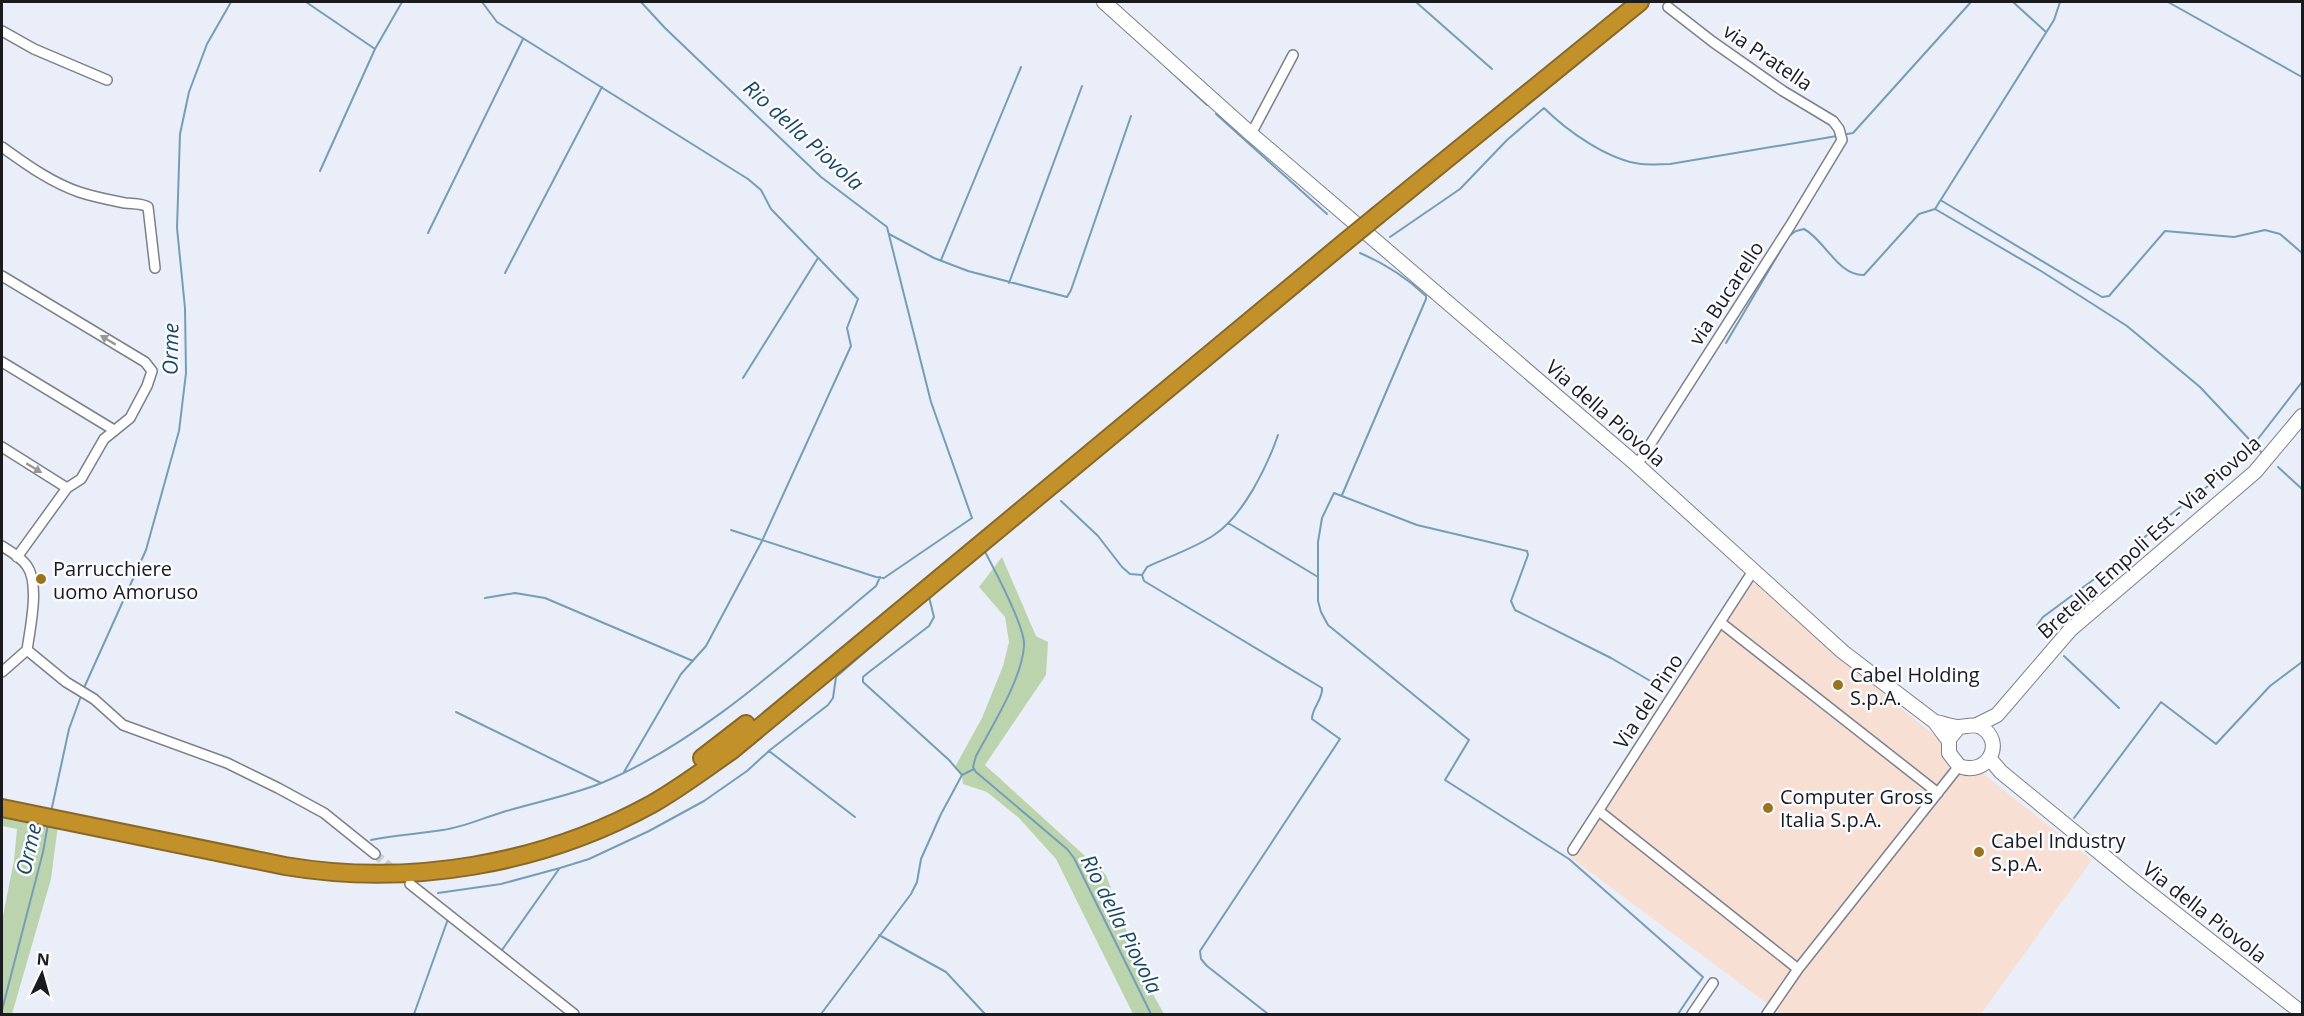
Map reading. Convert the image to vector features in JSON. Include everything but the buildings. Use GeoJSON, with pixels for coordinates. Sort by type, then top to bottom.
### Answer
{"type":"FeatureCollection","features":[{"type":"Feature","properties":{"kind":"highway"},"geometry":{"type":"LineString","coordinates":[[1374,212],[1623,2]]}},
{"type":"Feature","properties":{"kind":"highway"},"geometry":{"type":"LineString","coordinates":[[7,804],[289,856],[322,861],[380,864],[419,862],[486,853],[544,838],[597,819],[650,793],[686,771],[755,717],[1374,212],[1640,2]]}},
{"type":"Feature","properties":{"kind":"street","name":"Via della Piovola"},"geometry":{"type":"LineString","coordinates":[[1104,2],[1251,134],[1637,465],[1843,652],[1935,722]]}},
{"type":"Feature","properties":{"kind":"street","name":"via Pratella"},"geometry":{"type":"LineString","coordinates":[[1668,7],[1748,67],[1833,121],[1839,129],[1842,140]]}},
{"type":"Feature","properties":{"kind":"street"},"geometry":{"type":"LineString","coordinates":[[2,31],[34,49],[107,80]]}},
{"type":"Feature","properties":{"kind":"street"},"geometry":{"type":"LineString","coordinates":[[1251,134],[1293,55]]}},
{"type":"Feature","properties":{"kind":"street","name":"via Bucarello"},"geometry":{"type":"LineString","coordinates":[[1637,465],[1790,226],[1842,140]]}},
{"type":"Feature","properties":{"kind":"street"},"geometry":{"type":"LineString","coordinates":[[2,147],[42,176],[58,184],[88,194],[148,207],[155,268]]}},
{"type":"Feature","properties":{"kind":"street"},"geometry":{"type":"LineString","coordinates":[[2,278],[145,362],[151,369],[152,375],[130,418],[104,439],[81,479],[67,488],[17,557]]}},
{"type":"Feature","properties":{"kind":"street"},"geometry":{"type":"LineString","coordinates":[[2,362],[114,430]]}},
{"type":"Feature","properties":{"kind":"street","name":"Bretella Empoli Est - Via Piovola"},"geometry":{"type":"LineString","coordinates":[[1997,715],[2070,630],[2255,472],[2279,447],[2302,416]]}},
{"type":"Feature","properties":{"kind":"street"},"geometry":{"type":"LineString","coordinates":[[2,447],[67,488]]}},
{"type":"Feature","properties":{"kind":"street"},"geometry":{"type":"LineString","coordinates":[[2,546],[27,565],[34,588],[27,650],[2,672]]}},
{"type":"Feature","properties":{"kind":"street","name":"Via del Pino"},"geometry":{"type":"LineString","coordinates":[[1573,850],[1753,571]]}},
{"type":"Feature","properties":{"kind":"street"},"geometry":{"type":"LineString","coordinates":[[1720,622],[1938,794]]}},
{"type":"Feature","properties":{"kind":"street"},"geometry":{"type":"LineString","coordinates":[[27,650],[66,682],[94,699],[123,725],[227,763],[324,813],[375,854]]}},
{"type":"Feature","properties":{"kind":"street"},"geometry":{"type":"LineString","coordinates":[[1935,722],[1959,727],[1977,725],[1997,715]]}},
{"type":"Feature","properties":{"kind":"street"},"geometry":{"type":"LineString","coordinates":[[1959,727],[1949,741],[1949,753],[1959,766],[1974,769],[1985,763],[1992,751],[1997,715]]}},
{"type":"Feature","properties":{"kind":"street"},"geometry":{"type":"LineString","coordinates":[[1935,722],[1949,741]]}},
{"type":"Feature","properties":{"kind":"street"},"geometry":{"type":"LineString","coordinates":[[1977,725],[1983,728],[1992,740]]}},
{"type":"Feature","properties":{"kind":"street","name":"Via della Piovola"},"geometry":{"type":"LineString","coordinates":[[1985,763],[2001,772],[2138,884],[2302,1013]]}},
{"type":"Feature","properties":{"kind":"street"},"geometry":{"type":"LineString","coordinates":[[1767,1014],[1798,969],[1959,766]]}},
{"type":"Feature","properties":{"kind":"street"},"geometry":{"type":"LineString","coordinates":[[1599,811],[1798,969]]}},
{"type":"Feature","properties":{"kind":"street"},"geometry":{"type":"LineString","coordinates":[[410,884],[574,1014]]}},
{"type":"Feature","properties":{"kind":"street"},"geometry":{"type":"LineString","coordinates":[[1692,1014],[1713,983]]}},
{"type":"Feature","properties":{"kind":"shaded area"},"geometry":{"type":"Polygon","coordinates":[[[1753,582],[1894,703],[2092,860],[1981,1014],[1781,1014],[1570,857],[1753,582]]]}},
{"type":"Feature","properties":{"kind":"green space"},"geometry":{"type":"Polygon","coordinates":[[[1002,557],[1036,636],[1048,642],[1046,675],[985,765],[1106,875],[1144,978],[1164,1014],[1133,1014],[1056,859],[1019,818],[987,792],[963,784],[962,775],[955,767],[982,718],[1003,666],[1009,642],[1005,617],[979,587],[1002,557]]]}},
{"type":"Feature","properties":{"kind":"green space"},"geometry":{"type":"Polygon","coordinates":[[[2,814],[58,825],[51,879],[12,1014],[2,1014],[2,921],[14,860],[17,829],[2,826],[2,814]]]}},
{"type":"Feature","properties":{"kind":"waterway","name":"Orme"},"geometry":{"type":"LineString","coordinates":[[83,690],[146,550],[179,431],[186,373],[185,308],[177,228],[180,134],[189,92],[207,44],[231,2]]}},
{"type":"Feature","properties":{"kind":"waterway"},"geometry":{"type":"LineString","coordinates":[[306,2],[375,49]]}},
{"type":"Feature","properties":{"kind":"waterway"},"geometry":{"type":"LineString","coordinates":[[320,171],[375,49],[402,2]]}},
{"type":"Feature","properties":{"kind":"waterway"},"geometry":{"type":"LineString","coordinates":[[482,2],[497,22],[748,179],[761,190],[771,209],[858,299],[847,328],[851,346],[762,541],[706,646],[681,674],[624,772]]}},
{"type":"Feature","properties":{"kind":"waterway","name":"Rio della Piovola"},"geometry":{"type":"LineString","coordinates":[[641,2],[665,28],[821,177],[887,227],[931,402],[972,518],[884,578],[731,530]]}},
{"type":"Feature","properties":{"kind":"waterway"},"geometry":{"type":"LineString","coordinates":[[1416,2],[1492,69]]}},
{"type":"Feature","properties":{"kind":"waterway"},"geometry":{"type":"LineString","coordinates":[[1842,135],[1853,133],[1971,2]]}},
{"type":"Feature","properties":{"kind":"waterway"},"geometry":{"type":"LineString","coordinates":[[2013,2],[2046,32]]}},
{"type":"Feature","properties":{"kind":"waterway"},"geometry":{"type":"LineString","coordinates":[[1726,343],[1789,236],[1796,231],[1804,229],[1812,234],[1839,264],[1855,274],[1864,275],[1919,214],[1935,209],[2054,20],[2060,2]]}},
{"type":"Feature","properties":{"kind":"waterway"},"geometry":{"type":"LineString","coordinates":[[2168,2],[2302,77]]}},
{"type":"Feature","properties":{"kind":"waterway"},"geometry":{"type":"LineString","coordinates":[[428,233],[523,39]]}},
{"type":"Feature","properties":{"kind":"waterway"},"geometry":{"type":"LineString","coordinates":[[1165,66],[1207,105]]}},
{"type":"Feature","properties":{"kind":"waterway"},"geometry":{"type":"LineString","coordinates":[[941,260],[1021,67]]}},
{"type":"Feature","properties":{"kind":"waterway"},"geometry":{"type":"LineString","coordinates":[[1009,283],[1082,86]]}},
{"type":"Feature","properties":{"kind":"waterway"},"geometry":{"type":"LineString","coordinates":[[505,273],[602,87]]}},
{"type":"Feature","properties":{"kind":"waterway"},"geometry":{"type":"LineString","coordinates":[[1390,237],[1460,189],[1507,140],[1544,108],[1564,126],[1602,151],[1641,164],[1670,164],[1837,136]]}},
{"type":"Feature","properties":{"kind":"waterway"},"geometry":{"type":"LineString","coordinates":[[1216,114],[1327,214]]}},
{"type":"Feature","properties":{"kind":"waterway"},"geometry":{"type":"LineString","coordinates":[[889,234],[934,258],[968,271],[1067,297],[1131,116]]}},
{"type":"Feature","properties":{"kind":"waterway"},"geometry":{"type":"LineString","coordinates":[[1942,201],[2102,297],[2109,296],[2165,231],[2234,237],[2265,230],[2280,234],[2302,253]]}},
{"type":"Feature","properties":{"kind":"waterway"},"geometry":{"type":"LineString","coordinates":[[1935,209],[2041,271],[2127,326],[2200,387],[2263,454]]}},
{"type":"Feature","properties":{"kind":"waterway"},"geometry":{"type":"LineString","coordinates":[[1342,495],[1426,299],[1426,296],[1403,277],[1387,266],[1360,253]]}},
{"type":"Feature","properties":{"kind":"waterway"},"geometry":{"type":"LineString","coordinates":[[743,378],[818,258]]}},
{"type":"Feature","properties":{"kind":"waterway"},"geometry":{"type":"LineString","coordinates":[[2254,444],[2302,382]]}},
{"type":"Feature","properties":{"kind":"waterway"},"geometry":{"type":"LineString","coordinates":[[1142,575],[1147,567],[1198,544],[1225,527],[1253,490],[1278,435]]}},
{"type":"Feature","properties":{"kind":"waterway"},"geometry":{"type":"LineString","coordinates":[[2047,639],[2038,631],[2037,625],[2043,617],[2120,560],[2162,521],[2258,448]]}},
{"type":"Feature","properties":{"kind":"waterway"},"geometry":{"type":"LineString","coordinates":[[2278,467],[2302,489]]}},
{"type":"Feature","properties":{"kind":"waterway"},"geometry":{"type":"LineString","coordinates":[[1659,686],[1611,658],[1515,610],[1511,601],[1528,555],[1527,551],[1417,525],[1334,493],[1322,518],[1318,542],[1318,601],[1328,625],[1469,740],[1445,780],[1569,859],[1703,977],[1678,1014]]}},
{"type":"Feature","properties":{"kind":"waterway"},"geometry":{"type":"LineString","coordinates":[[1061,501],[1098,536],[1122,567],[1130,574],[1142,575]]}},
{"type":"Feature","properties":{"kind":"waterway"},"geometry":{"type":"LineString","coordinates":[[1228,523],[1318,577]]}},
{"type":"Feature","properties":{"kind":"waterway","name":"Rio della Piovola"},"geometry":{"type":"LineString","coordinates":[[984,550],[1015,612],[1024,646],[1018,673],[998,717],[976,756],[973,767],[1067,849],[1074,858],[1151,1014]]}},
{"type":"Feature","properties":{"kind":"waterway"},"geometry":{"type":"LineString","coordinates":[[1142,575],[1144,581],[1322,688],[1312,719],[1340,739],[1200,951],[1201,959],[1207,966],[1268,1014]]}},
{"type":"Feature","properties":{"kind":"waterway"},"geometry":{"type":"LineString","coordinates":[[371,840],[458,827],[599,784],[636,767],[709,722],[744,696],[876,586],[880,577]]}},
{"type":"Feature","properties":{"kind":"waterway"},"geometry":{"type":"LineString","coordinates":[[485,598],[515,593],[545,598],[693,661]]}},
{"type":"Feature","properties":{"kind":"waterway"},"geometry":{"type":"LineString","coordinates":[[929,597],[934,617],[929,626],[863,677],[863,682],[949,760],[962,775]]}},
{"type":"Feature","properties":{"kind":"waterway"},"geometry":{"type":"LineString","coordinates":[[438,893],[501,884],[589,859],[649,831],[704,801],[747,771],[828,705],[833,698],[836,677],[909,614]]}},
{"type":"Feature","properties":{"kind":"waterway"},"geometry":{"type":"LineString","coordinates":[[2064,656],[2119,708]]}},
{"type":"Feature","properties":{"kind":"waterway"},"geometry":{"type":"LineString","coordinates":[[2074,818],[2161,702],[2216,744],[2270,686],[2302,662]]}},
{"type":"Feature","properties":{"kind":"waterway","name":"Orme"},"geometry":{"type":"LineString","coordinates":[[51,812],[69,729],[81,696]]}},
{"type":"Feature","properties":{"kind":"waterway"},"geometry":{"type":"LineString","coordinates":[[456,712],[601,783]]}},
{"type":"Feature","properties":{"kind":"waterway"},"geometry":{"type":"LineString","coordinates":[[769,751],[855,817]]}},
{"type":"Feature","properties":{"kind":"waterway"},"geometry":{"type":"LineString","coordinates":[[821,1014],[911,894],[917,882],[921,859],[941,814],[962,775],[974,769]]}},
{"type":"Feature","properties":{"kind":"waterway","name":"Orme"},"geometry":{"type":"LineString","coordinates":[[2,1010],[43,852],[48,824]]}},
{"type":"Feature","properties":{"kind":"waterway"},"geometry":{"type":"LineString","coordinates":[[502,950],[559,869]]}},
{"type":"Feature","properties":{"kind":"waterway"},"geometry":{"type":"LineString","coordinates":[[414,1014],[448,919]]}},
{"type":"Feature","properties":{"kind":"waterway"},"geometry":{"type":"LineString","coordinates":[[879,935],[946,972],[985,1014]]}},
{"type":"Feature","properties":{"kind":"tunnel"},"geometry":{"type":"LineString","coordinates":[[375,854],[396,872]]}},
{"type":"Feature","properties":{"kind":"place","name":"Parrucchiere uomo Amoruso"},"geometry":{"type":"Point","coordinates":[41,579]}},
{"type":"Feature","properties":{"kind":"place","name":"Cabel Holding S.p.A."},"geometry":{"type":"Point","coordinates":[1838,685]}},
{"type":"Feature","properties":{"kind":"place","name":"Computer Gross Italia S.p.A."},"geometry":{"type":"Point","coordinates":[1768,808]}},
{"type":"Feature","properties":{"kind":"place","name":"Cabel Industry S.p.A."},"geometry":{"type":"Point","coordinates":[1979,852]}}]}
